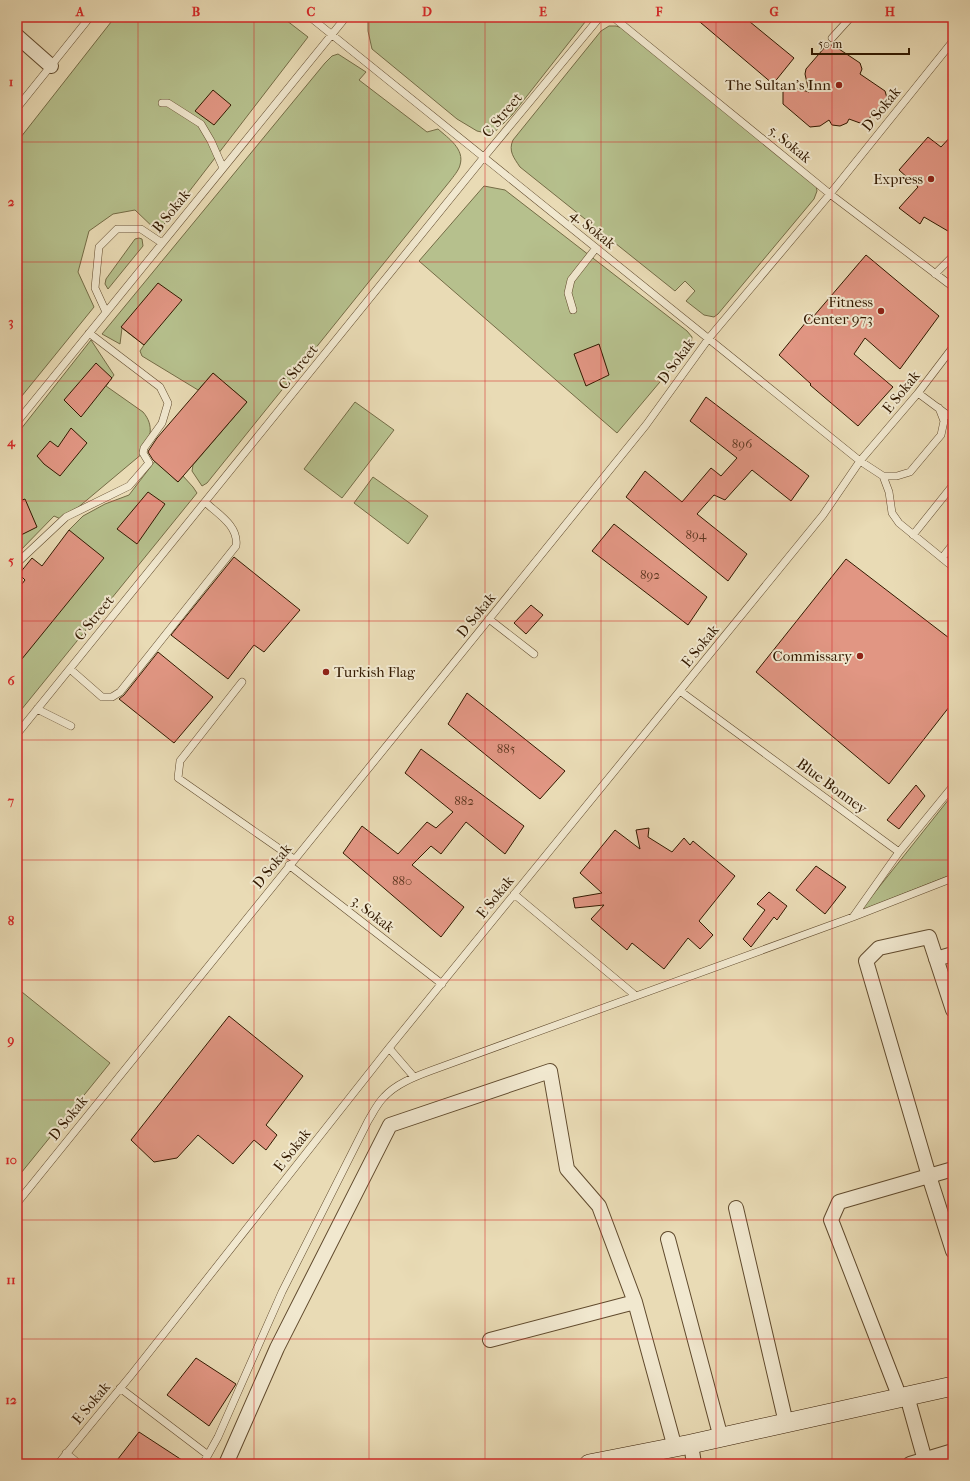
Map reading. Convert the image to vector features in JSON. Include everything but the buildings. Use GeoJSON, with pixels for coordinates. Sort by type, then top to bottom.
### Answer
{"type":"FeatureCollection","features":[{"type":"Feature","properties":{"kind":"main road"},"geometry":{"type":"LineString","coordinates":[[589,1464],[721,1438],[953,1386]]}},
{"type":"Feature","properties":{"kind":"street"},"geometry":{"type":"LineString","coordinates":[[17,36],[51,66]]}},
{"type":"Feature","properties":{"kind":"street"},"geometry":{"type":"LineString","coordinates":[[953,1010],[929,938],[880,948],[866,961],[929,1176],[953,1252]]}},
{"type":"Feature","properties":{"kind":"street"},"geometry":{"type":"LineString","coordinates":[[936,959],[953,954]]}},
{"type":"Feature","properties":{"kind":"street"},"geometry":{"type":"LineString","coordinates":[[226,1464],[277,1348],[390,1125],[550,1070],[567,1169],[599,1206],[635,1302],[683,1446],[694,1464]]}},
{"type":"Feature","properties":{"kind":"street"},"geometry":{"type":"LineString","coordinates":[[926,1462],[904,1397],[831,1220],[840,1202],[953,1169]]}},
{"type":"Feature","properties":{"kind":"street"},"geometry":{"type":"LineString","coordinates":[[736,1208],[786,1423]]}},
{"type":"Feature","properties":{"kind":"street"},"geometry":{"type":"LineString","coordinates":[[668,1239],[721,1438]]}},
{"type":"Feature","properties":{"kind":"street"},"geometry":{"type":"LineString","coordinates":[[490,1340],[635,1302]]}},
{"type":"Feature","properties":{"kind":"street"},"geometry":{"type":"LineString","coordinates":[[910,1464],[926,1462],[953,1451]]}},
{"type":"Feature","properties":{"kind":"lane"},"geometry":{"type":"LineString","coordinates":[[17,108],[90,17]]}},
{"type":"Feature","properties":{"kind":"lane","name":"4. Sokak"},"geometry":{"type":"LineString","coordinates":[[310,17],[860,461],[884,476]]}},
{"type":"Feature","properties":{"kind":"lane","name":"B Sokak"},"geometry":{"type":"LineString","coordinates":[[17,422],[346,17]]}},
{"type":"Feature","properties":{"kind":"lane","name":"C Street"},"geometry":{"type":"LineString","coordinates":[[17,734],[484,157],[600,17]]}},
{"type":"Feature","properties":{"kind":"lane","name":"5. Sokak"},"geometry":{"type":"LineString","coordinates":[[613,17],[830,194],[953,287]]}},
{"type":"Feature","properties":{"kind":"lane"},"geometry":{"type":"LineString","coordinates":[[832,38],[850,17]]}},
{"type":"Feature","properties":{"kind":"lane","name":"D Sokak"},"geometry":{"type":"LineString","coordinates":[[17,1203],[646,425],[709,338],[830,194],[953,41]]}},
{"type":"Feature","properties":{"kind":"lane"},"geometry":{"type":"LineString","coordinates":[[162,103],[168,103],[201,124],[211,141],[223,168]]}},
{"type":"Feature","properties":{"kind":"lane"},"geometry":{"type":"LineString","coordinates":[[106,312],[95,288],[99,247],[116,229],[141,229],[162,243]]}},
{"type":"Feature","properties":{"kind":"lane"},"geometry":{"type":"LineString","coordinates":[[573,310],[568,293],[571,280],[596,248]]}},
{"type":"Feature","properties":{"kind":"lane"},"geometry":{"type":"LineString","coordinates":[[935,274],[953,256]]}},
{"type":"Feature","properties":{"kind":"lane"},"geometry":{"type":"LineString","coordinates":[[17,563],[66,517],[129,486],[148,463],[143,454],[144,448],[162,423],[168,403],[160,387],[89,333]]}},
{"type":"Feature","properties":{"kind":"lane","name":"E Sokak"},"geometry":{"type":"LineString","coordinates":[[58,1464],[389,1048],[822,515],[860,461],[918,393],[953,347]]}},
{"type":"Feature","properties":{"kind":"lane"},"geometry":{"type":"LineString","coordinates":[[918,393],[953,419]]}},
{"type":"Feature","properties":{"kind":"lane"},"geometry":{"type":"LineString","coordinates":[[939,408],[944,421],[941,435],[910,472],[897,476],[884,476],[889,492],[892,513],[899,523],[953,567]]}},
{"type":"Feature","properties":{"kind":"lane"},"geometry":{"type":"LineString","coordinates":[[913,535],[953,485]]}},
{"type":"Feature","properties":{"kind":"lane"},"geometry":{"type":"LineString","coordinates":[[70,669],[102,697],[112,697],[120,692],[236,546],[237,539],[233,528],[205,502]]}},
{"type":"Feature","properties":{"kind":"lane"},"geometry":{"type":"LineString","coordinates":[[942,558],[953,544]]}},
{"type":"Feature","properties":{"kind":"lane"},"geometry":{"type":"LineString","coordinates":[[489,620],[534,654]]}},
{"type":"Feature","properties":{"kind":"lane"},"geometry":{"type":"LineString","coordinates":[[242,682],[180,761],[178,778],[294,859]]}},
{"type":"Feature","properties":{"kind":"lane","name":"Blue Bonney"},"geometry":{"type":"LineString","coordinates":[[680,691],[899,852]]}},
{"type":"Feature","properties":{"kind":"lane"},"geometry":{"type":"LineString","coordinates":[[37,709],[72,726]]}},
{"type":"Feature","properties":{"kind":"lane"},"geometry":{"type":"LineString","coordinates":[[853,917],[899,852],[953,786]]}},
{"type":"Feature","properties":{"kind":"lane","name":"3. Sokak"},"geometry":{"type":"LineString","coordinates":[[289,865],[442,984]]}},
{"type":"Feature","properties":{"kind":"lane"},"geometry":{"type":"LineString","coordinates":[[203,1464],[218,1437],[282,1292],[368,1121],[383,1098],[395,1088],[414,1077],[853,917],[953,878]]}},
{"type":"Feature","properties":{"kind":"lane"},"geometry":{"type":"LineString","coordinates":[[514,894],[636,996]]}},
{"type":"Feature","properties":{"kind":"lane"},"geometry":{"type":"LineString","coordinates":[[389,1048],[414,1077]]}},
{"type":"Feature","properties":{"kind":"lane"},"geometry":{"type":"LineString","coordinates":[[120,1388],[208,1455]]}},
{"type":"Feature","properties":{"kind":"lane"},"geometry":{"type":"LineString","coordinates":[[66,1454],[79,1464]]}},
{"type":"Feature","properties":{"kind":"green space"},"geometry":{"type":"Polygon","coordinates":[[[115,17],[282,17],[308,37],[158,232],[135,210],[113,214],[89,231],[78,272],[94,307],[17,402],[17,142],[115,17]]]}},
{"type":"Feature","properties":{"kind":"green space"},"geometry":{"type":"Polygon","coordinates":[[[370,17],[589,17],[512,115],[497,130],[486,133],[477,131],[457,119],[372,49],[368,31],[368,22],[370,17]]]}},
{"type":"Feature","properties":{"kind":"green space"},"geometry":{"type":"Polygon","coordinates":[[[609,26],[622,28],[816,185],[817,191],[814,199],[714,317],[704,315],[686,301],[695,291],[685,281],[675,291],[520,167],[512,154],[511,148],[513,140],[601,31],[609,26]]]}},
{"type":"Feature","properties":{"kind":"green space"},"geometry":{"type":"Polygon","coordinates":[[[338,54],[366,72],[359,80],[427,132],[438,129],[451,140],[455,144],[460,154],[461,159],[459,167],[450,181],[207,483],[202,486],[192,471],[193,465],[247,402],[213,373],[198,390],[142,356],[140,351],[144,345],[122,328],[120,344],[102,334],[325,63],[332,56],[338,54]]]}},
{"type":"Feature","properties":{"kind":"green space"},"geometry":{"type":"Polygon","coordinates":[[[484,186],[505,190],[687,331],[692,337],[691,345],[617,433],[419,261],[484,186]]]}},
{"type":"Feature","properties":{"kind":"green space"},"geometry":{"type":"Polygon","coordinates":[[[135,239],[142,239],[143,246],[108,289],[105,284],[106,279],[135,239]]]}},
{"type":"Feature","properties":{"kind":"green space"},"geometry":{"type":"Polygon","coordinates":[[[91,340],[114,375],[106,386],[143,412],[147,417],[150,427],[148,443],[143,453],[63,520],[54,516],[17,554],[17,434],[91,340]]]}},
{"type":"Feature","properties":{"kind":"green space"},"geometry":{"type":"Polygon","coordinates":[[[355,402],[394,430],[342,498],[304,469],[355,402]]]}},
{"type":"Feature","properties":{"kind":"green space"},"geometry":{"type":"Polygon","coordinates":[[[155,461],[178,482],[183,476],[197,493],[17,715],[17,665],[69,530],[83,516],[105,504],[129,495],[155,461]]]}},
{"type":"Feature","properties":{"kind":"green space"},"geometry":{"type":"Polygon","coordinates":[[[373,477],[428,516],[408,544],[354,503],[373,477]]]}},
{"type":"Feature","properties":{"kind":"green space"},"geometry":{"type":"Polygon","coordinates":[[[953,794],[953,874],[860,911],[953,794]]]}},
{"type":"Feature","properties":{"kind":"green space"},"geometry":{"type":"Polygon","coordinates":[[[17,988],[110,1063],[17,1178],[17,988]]]}},
{"type":"Feature","properties":{"kind":"place","name":"The Sultan's Inn"},"geometry":{"type":"Point","coordinates":[839,85]}},
{"type":"Feature","properties":{"kind":"place","name":"Express"},"geometry":{"type":"Point","coordinates":[931,179]}},
{"type":"Feature","properties":{"kind":"place","name":"Fitness Center 973"},"geometry":{"type":"Point","coordinates":[881,311]}},
{"type":"Feature","properties":{"kind":"place","name":"Commissary"},"geometry":{"type":"Point","coordinates":[860,656]}},
{"type":"Feature","properties":{"kind":"place","name":"Turkish Flag"},"geometry":{"type":"Point","coordinates":[326,672]}}]}
